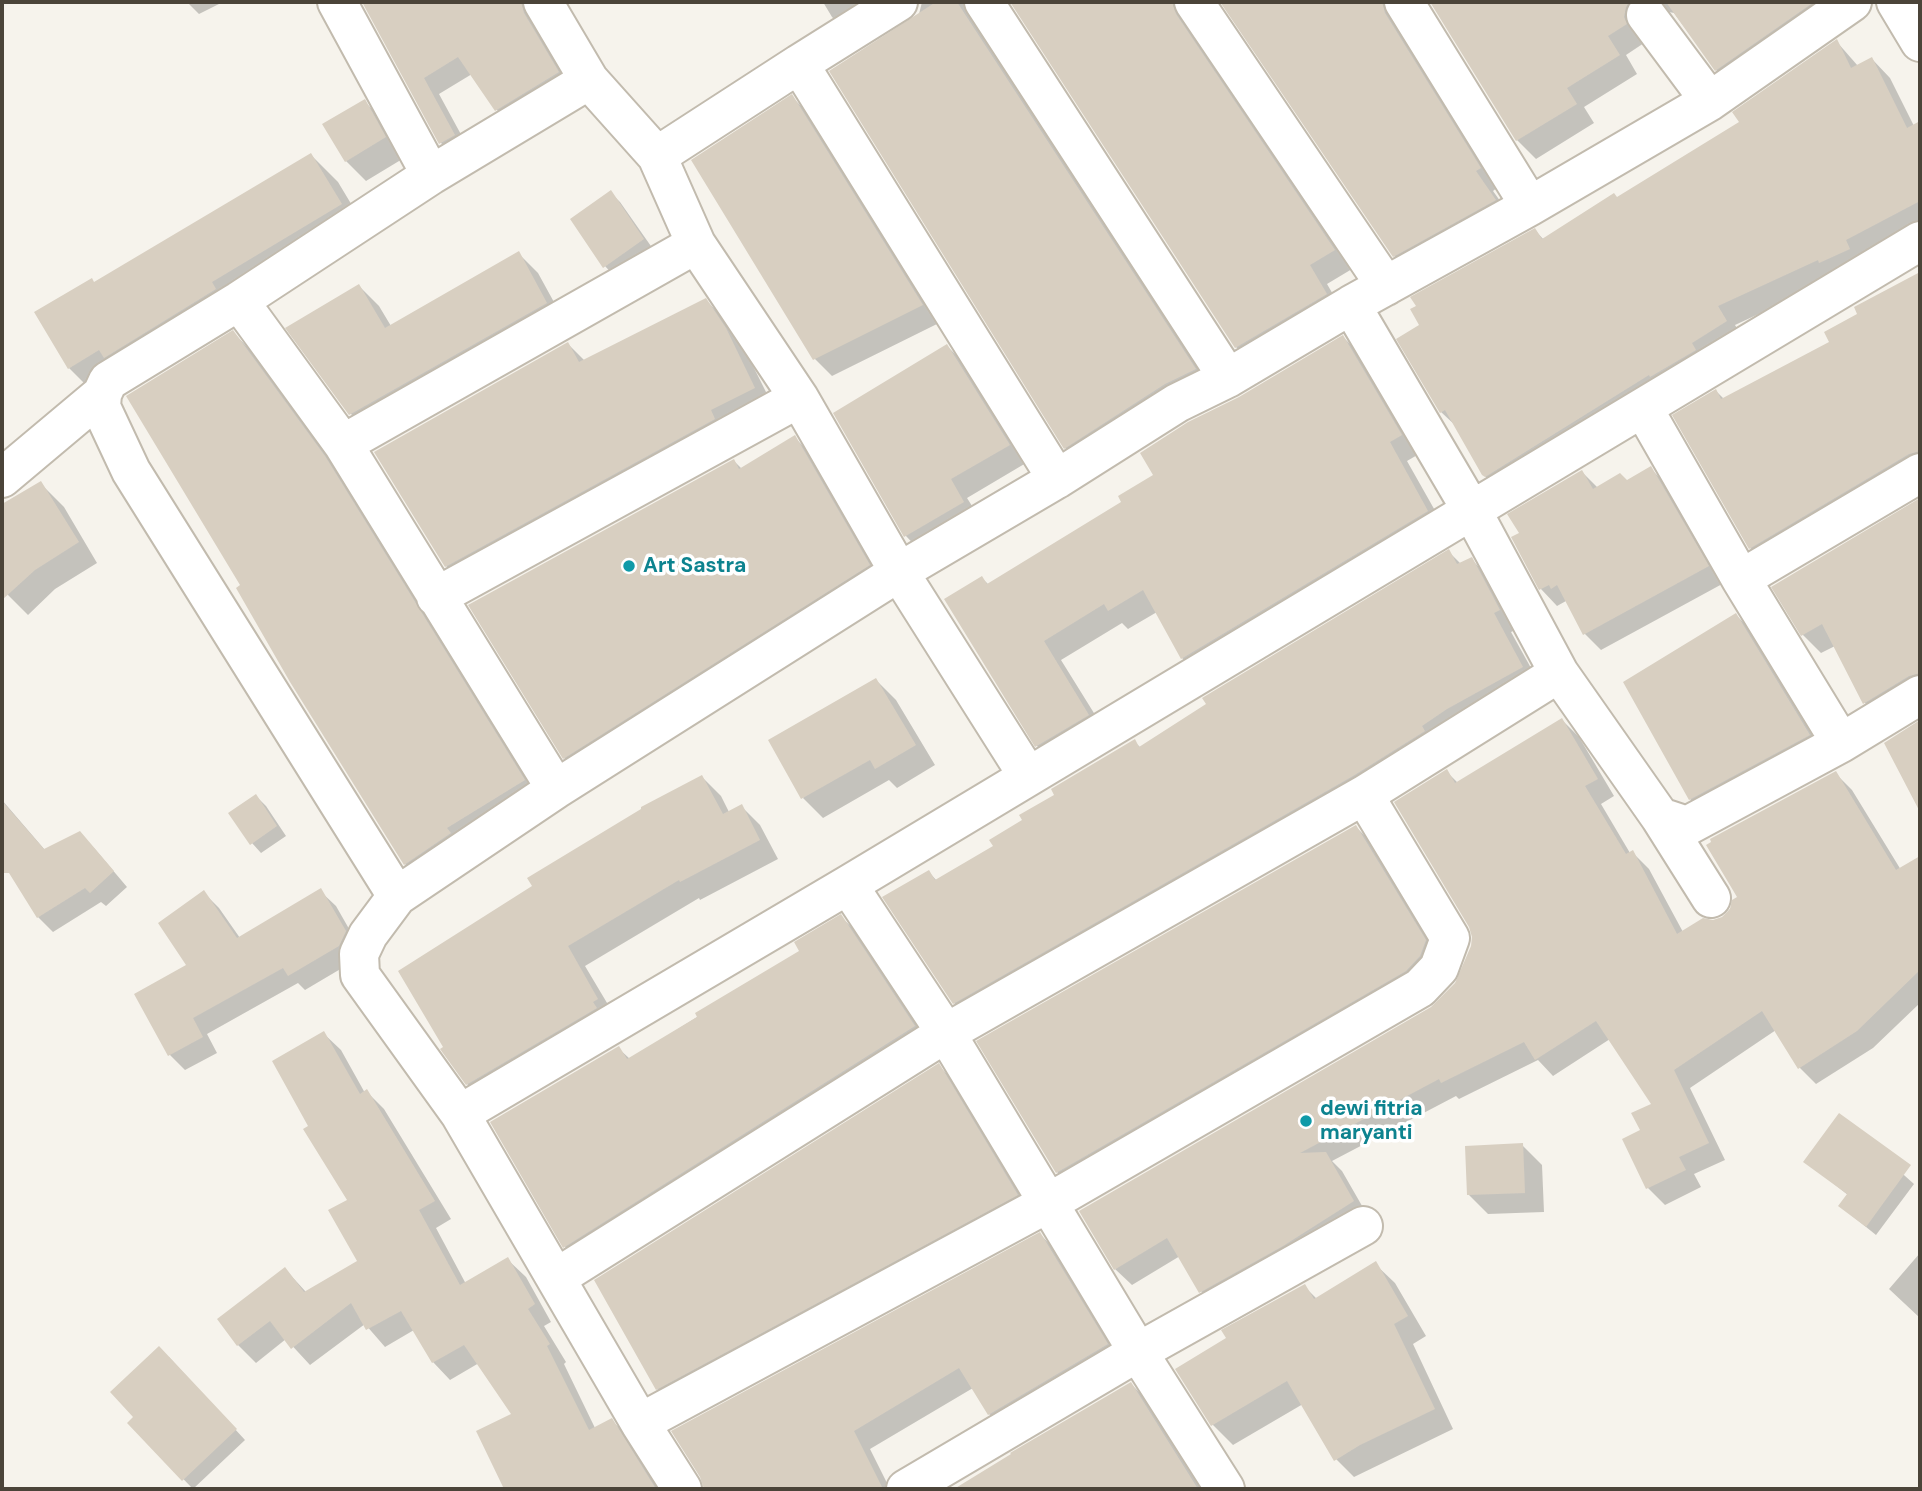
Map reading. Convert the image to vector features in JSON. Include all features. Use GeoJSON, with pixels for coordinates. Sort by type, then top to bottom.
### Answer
{"type":"FeatureCollection","features":[{"type":"Feature","properties":{"kind":"street"},"geometry":{"type":"LineString","coordinates":[[337,2],[431,175]]}},
{"type":"Feature","properties":{"kind":"street"},"geometry":{"type":"LineString","coordinates":[[542,2],[589,80],[657,156],[696,244],[799,398],[899,572],[1028,776]]}},
{"type":"Feature","properties":{"kind":"street"},"geometry":{"type":"LineString","coordinates":[[657,156],[898,2]]}},
{"type":"Feature","properties":{"kind":"street"},"geometry":{"type":"LineString","coordinates":[[984,2],[1228,378]]}},
{"type":"Feature","properties":{"kind":"street"},"geometry":{"type":"LineString","coordinates":[[1194,2],[1386,286]]}},
{"type":"Feature","properties":{"kind":"street"},"geometry":{"type":"LineString","coordinates":[[1404,2],[1530,206]]}},
{"type":"Feature","properties":{"kind":"street"},"geometry":{"type":"LineString","coordinates":[[682,1489],[640,1423],[460,1114],[360,975],[359,954],[368,935],[397,896],[556,789],[899,572],[1057,479],[1177,403],[1228,378],[1710,101],[1852,2]]}},
{"type":"Feature","properties":{"kind":"street"},"geometry":{"type":"LineString","coordinates":[[1896,2],[1920,42]]}},
{"type":"Feature","properties":{"kind":"street"},"geometry":{"type":"LineString","coordinates":[[1646,15],[1710,101]]}},
{"type":"Feature","properties":{"kind":"street"},"geometry":{"type":"LineString","coordinates":[[799,64],[1057,479]]}},
{"type":"Feature","properties":{"kind":"street"},"geometry":{"type":"LineString","coordinates":[[397,896],[131,471],[101,407],[102,394],[108,381],[239,301],[431,175],[589,80]]}},
{"type":"Feature","properties":{"kind":"street"},"geometry":{"type":"LineString","coordinates":[[460,1114],[848,886],[1920,241]]}},
{"type":"Feature","properties":{"kind":"street"},"geometry":{"type":"LineString","coordinates":[[343,444],[696,244]]}},
{"type":"Feature","properties":{"kind":"street"},"geometry":{"type":"LineString","coordinates":[[239,301],[343,444],[556,789]]}},
{"type":"Feature","properties":{"kind":"street"},"geometry":{"type":"LineString","coordinates":[[1351,305],[1472,511],[1559,673],[1660,817],[1711,898]]}},
{"type":"Feature","properties":{"kind":"street"},"geometry":{"type":"LineString","coordinates":[[2,478],[102,394]]}},
{"type":"Feature","properties":{"kind":"street"},"geometry":{"type":"LineString","coordinates":[[436,597],[799,398]]}},
{"type":"Feature","properties":{"kind":"street"},"geometry":{"type":"LineString","coordinates":[[1643,408],[1741,579],[1841,743]]}},
{"type":"Feature","properties":{"kind":"street"},"geometry":{"type":"LineString","coordinates":[[1741,579],[1920,473]]}},
{"type":"Feature","properties":{"kind":"street"},"geometry":{"type":"LineString","coordinates":[[556,1278],[947,1033],[1364,795],[1559,673]]}},
{"type":"Feature","properties":{"kind":"street"},"geometry":{"type":"LineString","coordinates":[[1660,817],[1687,826],[1841,743],[1920,695]]}},
{"type":"Feature","properties":{"kind":"street"},"geometry":{"type":"LineString","coordinates":[[640,1423],[1050,1202],[1420,988],[1440,968],[1450,938],[1364,795]]}},
{"type":"Feature","properties":{"kind":"street"},"geometry":{"type":"LineString","coordinates":[[848,886],[947,1033],[1138,1352],[1225,1489]]}},
{"type":"Feature","properties":{"kind":"street"},"geometry":{"type":"LineString","coordinates":[[906,1489],[1138,1352],[1363,1226]]}},
{"type":"Feature","properties":{"kind":"building"},"geometry":{"type":"Polygon","coordinates":[[[362,2],[521,2],[524,13],[559,72],[495,111],[458,57],[424,78],[455,135],[439,144],[362,2]]]}},
{"type":"Feature","properties":{"kind":"building"},"geometry":{"type":"Polygon","coordinates":[[[936,2],[957,2],[1196,369],[1165,384],[1064,449],[829,71],[936,2]]]}},
{"type":"Feature","properties":{"kind":"building"},"geometry":{"type":"Polygon","coordinates":[[[1010,2],[1172,2],[1176,14],[1335,250],[1310,265],[1327,294],[1235,348],[1010,2]]]}},
{"type":"Feature","properties":{"kind":"building"},"geometry":{"type":"Polygon","coordinates":[[[1220,2],[1382,2],[1385,13],[1481,168],[1476,171],[1496,200],[1393,257],[1220,2]]]}},
{"type":"Feature","properties":{"kind":"building"},"geometry":{"type":"Polygon","coordinates":[[[1430,2],[1629,2],[1624,17],[1627,24],[1608,36],[1620,55],[1567,88],[1577,104],[1516,141],[1430,2]]]}},
{"type":"Feature","properties":{"kind":"building"},"geometry":{"type":"Polygon","coordinates":[[[1666,2],[1814,2],[1715,71],[1666,2]]]}},
{"type":"Feature","properties":{"kind":"building"},"geometry":{"type":"Polygon","coordinates":[[[1837,39],[1851,68],[1872,57],[1907,128],[1920,121],[1920,201],[1846,240],[1850,249],[1819,263],[1818,260],[1718,306],[1727,321],[1692,343],[1696,350],[1650,377],[1649,375],[1485,477],[1482,475],[1445,410],[1440,413],[1396,339],[1419,325],[1410,309],[1416,306],[1410,297],[1535,228],[1542,239],[1614,193],[1617,197],[1739,122],[1732,112],[1837,39]]]}},
{"type":"Feature","properties":{"kind":"building"},"geometry":{"type":"Polygon","coordinates":[[[792,94],[923,305],[813,360],[691,160],[792,94]]]}},
{"type":"Feature","properties":{"kind":"building"},"geometry":{"type":"Polygon","coordinates":[[[365,99],[386,137],[345,162],[322,124],[365,99]]]}},
{"type":"Feature","properties":{"kind":"building"},"geometry":{"type":"Polygon","coordinates":[[[311,153],[342,204],[212,282],[216,289],[104,358],[99,350],[68,369],[34,312],[92,278],[94,282],[311,153]]]}},
{"type":"Feature","properties":{"kind":"building"},"geometry":{"type":"Polygon","coordinates":[[[611,190],[644,239],[603,268],[570,219],[611,190]]]}},
{"type":"Feature","properties":{"kind":"building"},"geometry":{"type":"Polygon","coordinates":[[[519,251],[547,303],[349,415],[285,328],[359,284],[385,328],[519,251]]]}},
{"type":"Feature","properties":{"kind":"building"},"geometry":{"type":"Polygon","coordinates":[[[1920,272],[1920,451],[1909,454],[1749,549],[1672,415],[1716,389],[1721,399],[1829,342],[1824,332],[1857,314],[1854,307],[1920,272]]]}},
{"type":"Feature","properties":{"kind":"building"},"geometry":{"type":"Polygon","coordinates":[[[706,298],[726,328],[755,388],[711,410],[715,419],[445,567],[374,452],[568,342],[579,362],[706,298]]]}},
{"type":"Feature","properties":{"kind":"building"},"geometry":{"type":"Polygon","coordinates":[[[233,330],[325,456],[525,780],[447,828],[451,833],[404,865],[290,682],[236,588],[240,585],[126,396],[233,330]]]}},
{"type":"Feature","properties":{"kind":"building"},"geometry":{"type":"Polygon","coordinates":[[[1343,335],[1402,435],[1390,442],[1428,511],[1181,659],[1143,590],[1108,611],[1104,604],[1044,641],[1089,715],[1035,747],[944,599],[982,576],[987,584],[1121,502],[1118,496],[1153,475],[1140,453],[1188,422],[1239,397],[1343,335]]]}},
{"type":"Feature","properties":{"kind":"building"},"geometry":{"type":"Polygon","coordinates":[[[947,344],[1010,445],[951,479],[964,502],[904,537],[833,413],[947,344]]]}},
{"type":"Feature","properties":{"kind":"building"},"geometry":{"type":"Polygon","coordinates":[[[795,435],[870,565],[563,759],[468,605],[734,459],[739,469],[795,435]]]}},
{"type":"Feature","properties":{"kind":"building"},"geometry":{"type":"Polygon","coordinates":[[[1651,466],[1709,566],[1583,635],[1557,585],[1551,589],[1549,585],[1539,590],[1511,537],[1519,533],[1507,514],[1582,470],[1593,489],[1620,473],[1627,480],[1651,466]]]}},
{"type":"Feature","properties":{"kind":"building"},"geometry":{"type":"Polygon","coordinates":[[[41,481],[79,542],[35,570],[2,600],[2,504],[41,481]]]}},
{"type":"Feature","properties":{"kind":"building"},"geometry":{"type":"Polygon","coordinates":[[[1920,498],[1920,673],[1909,676],[1863,704],[1822,624],[1801,636],[1771,587],[1920,498]]]}},
{"type":"Feature","properties":{"kind":"building"},"geometry":{"type":"Polygon","coordinates":[[[1449,549],[1457,564],[1472,557],[1500,610],[1494,613],[1523,667],[1447,709],[1422,726],[1425,731],[1353,776],[953,1004],[882,897],[929,870],[935,880],[993,846],[989,840],[1022,820],[1019,815],[1054,795],[1051,789],[1135,739],[1139,747],[1206,704],[1202,698],[1449,549]]]}},
{"type":"Feature","properties":{"kind":"building"},"geometry":{"type":"Polygon","coordinates":[[[1736,613],[1810,735],[1689,800],[1623,682],[1736,613]]]}},
{"type":"Feature","properties":{"kind":"building"},"geometry":{"type":"Polygon","coordinates":[[[876,678],[916,745],[875,769],[870,760],[801,799],[768,740],[876,678]]]}},
{"type":"Feature","properties":{"kind":"building"},"geometry":{"type":"Polygon","coordinates":[[[1562,718],[1598,779],[1585,786],[1626,854],[1633,850],[1677,934],[1703,918],[1713,920],[1722,917],[1730,909],[1732,900],[1737,897],[1706,845],[1711,842],[1710,839],[1836,771],[1896,870],[1920,856],[1920,970],[1857,1031],[1798,1069],[1762,1011],[1674,1070],[1709,1143],[1679,1157],[1686,1170],[1646,1189],[1622,1139],[1640,1130],[1631,1113],[1651,1104],[1596,1021],[1535,1060],[1524,1042],[1441,1083],[1439,1079],[1300,1153],[1326,1152],[1354,1201],[1283,1246],[1199,1293],[1167,1238],[1114,1270],[1079,1211],[1431,1007],[1455,983],[1471,946],[1469,927],[1394,802],[1447,769],[1455,783],[1562,718]]]}},
{"type":"Feature","properties":{"kind":"building"},"geometry":{"type":"Polygon","coordinates":[[[1920,720],[1920,812],[1884,743],[1920,720]]]}},
{"type":"Feature","properties":{"kind":"building"},"geometry":{"type":"Polygon","coordinates":[[[702,775],[723,814],[742,804],[760,840],[680,882],[679,880],[568,946],[598,999],[593,1002],[597,1008],[466,1085],[440,1049],[443,1047],[398,971],[532,886],[527,878],[641,807],[702,775]]]}},
{"type":"Feature","properties":{"kind":"building"},"geometry":{"type":"Polygon","coordinates":[[[256,794],[277,826],[250,845],[228,813],[256,794]]]}},
{"type":"Feature","properties":{"kind":"building"},"geometry":{"type":"Polygon","coordinates":[[[2,801],[44,849],[80,831],[114,871],[90,893],[85,888],[37,918],[9,873],[2,873],[2,801]]]}},
{"type":"Feature","properties":{"kind":"building"},"geometry":{"type":"Polygon","coordinates":[[[1356,825],[1426,940],[1420,956],[1406,971],[1056,1173],[976,1041],[1356,825]]]}},
{"type":"Feature","properties":{"kind":"building"},"geometry":{"type":"Polygon","coordinates":[[[321,888],[346,931],[339,946],[288,976],[283,968],[193,1018],[203,1037],[168,1056],[134,994],[186,965],[158,923],[204,890],[237,938],[321,888]]]}},
{"type":"Feature","properties":{"kind":"building"},"geometry":{"type":"Polygon","coordinates":[[[841,914],[915,1026],[563,1248],[490,1122],[619,1046],[627,1059],[697,1017],[695,1013],[799,951],[794,942],[841,914]]]}},
{"type":"Feature","properties":{"kind":"building"},"geometry":{"type":"Polygon","coordinates":[[[324,1031],[360,1094],[367,1089],[435,1201],[419,1210],[460,1285],[508,1257],[535,1304],[528,1309],[550,1344],[547,1346],[589,1430],[612,1418],[656,1489],[504,1489],[476,1431],[511,1414],[464,1345],[432,1363],[401,1311],[366,1330],[351,1303],[291,1349],[270,1321],[237,1346],[217,1319],[285,1267],[304,1292],[357,1261],[328,1210],[347,1200],[303,1129],[308,1126],[272,1061],[324,1031]]]}},
{"type":"Feature","properties":{"kind":"building"},"geometry":{"type":"Polygon","coordinates":[[[939,1063],[1018,1195],[656,1390],[594,1280],[939,1063]]]}},
{"type":"Feature","properties":{"kind":"building"},"geometry":{"type":"Polygon","coordinates":[[[1839,1113],[1911,1165],[1866,1227],[1838,1206],[1847,1194],[1803,1162],[1839,1113]]]}},
{"type":"Feature","properties":{"kind":"building"},"geometry":{"type":"Polygon","coordinates":[[[1523,1143],[1525,1193],[1467,1195],[1465,1146],[1523,1143]]]}},
{"type":"Feature","properties":{"kind":"building"},"geometry":{"type":"Polygon","coordinates":[[[1040,1232],[1108,1344],[988,1415],[959,1368],[854,1431],[883,1489],[704,1489],[700,1477],[671,1431],[1040,1232]]]}},
{"type":"Feature","properties":{"kind":"building"},"geometry":{"type":"Polygon","coordinates":[[[1376,1261],[1408,1316],[1394,1324],[1435,1409],[1360,1445],[1334,1461],[1287,1381],[1211,1426],[1175,1369],[1226,1338],[1221,1330],[1305,1284],[1314,1299],[1376,1261]]]}},
{"type":"Feature","properties":{"kind":"building"},"geometry":{"type":"Polygon","coordinates":[[[159,1346],[237,1429],[182,1481],[127,1423],[133,1417],[110,1392],[159,1346]]]}},
{"type":"Feature","properties":{"kind":"building"},"geometry":{"type":"Polygon","coordinates":[[[1131,1382],[1198,1489],[954,1489],[1010,1453],[1131,1382]]]}},
{"type":"Feature","properties":{"kind":"place","name":"Art Sastra"},"geometry":{"type":"Point","coordinates":[629,566]}},
{"type":"Feature","properties":{"kind":"place","name":"dewi fitria maryanti"},"geometry":{"type":"Point","coordinates":[1306,1121]}}]}
